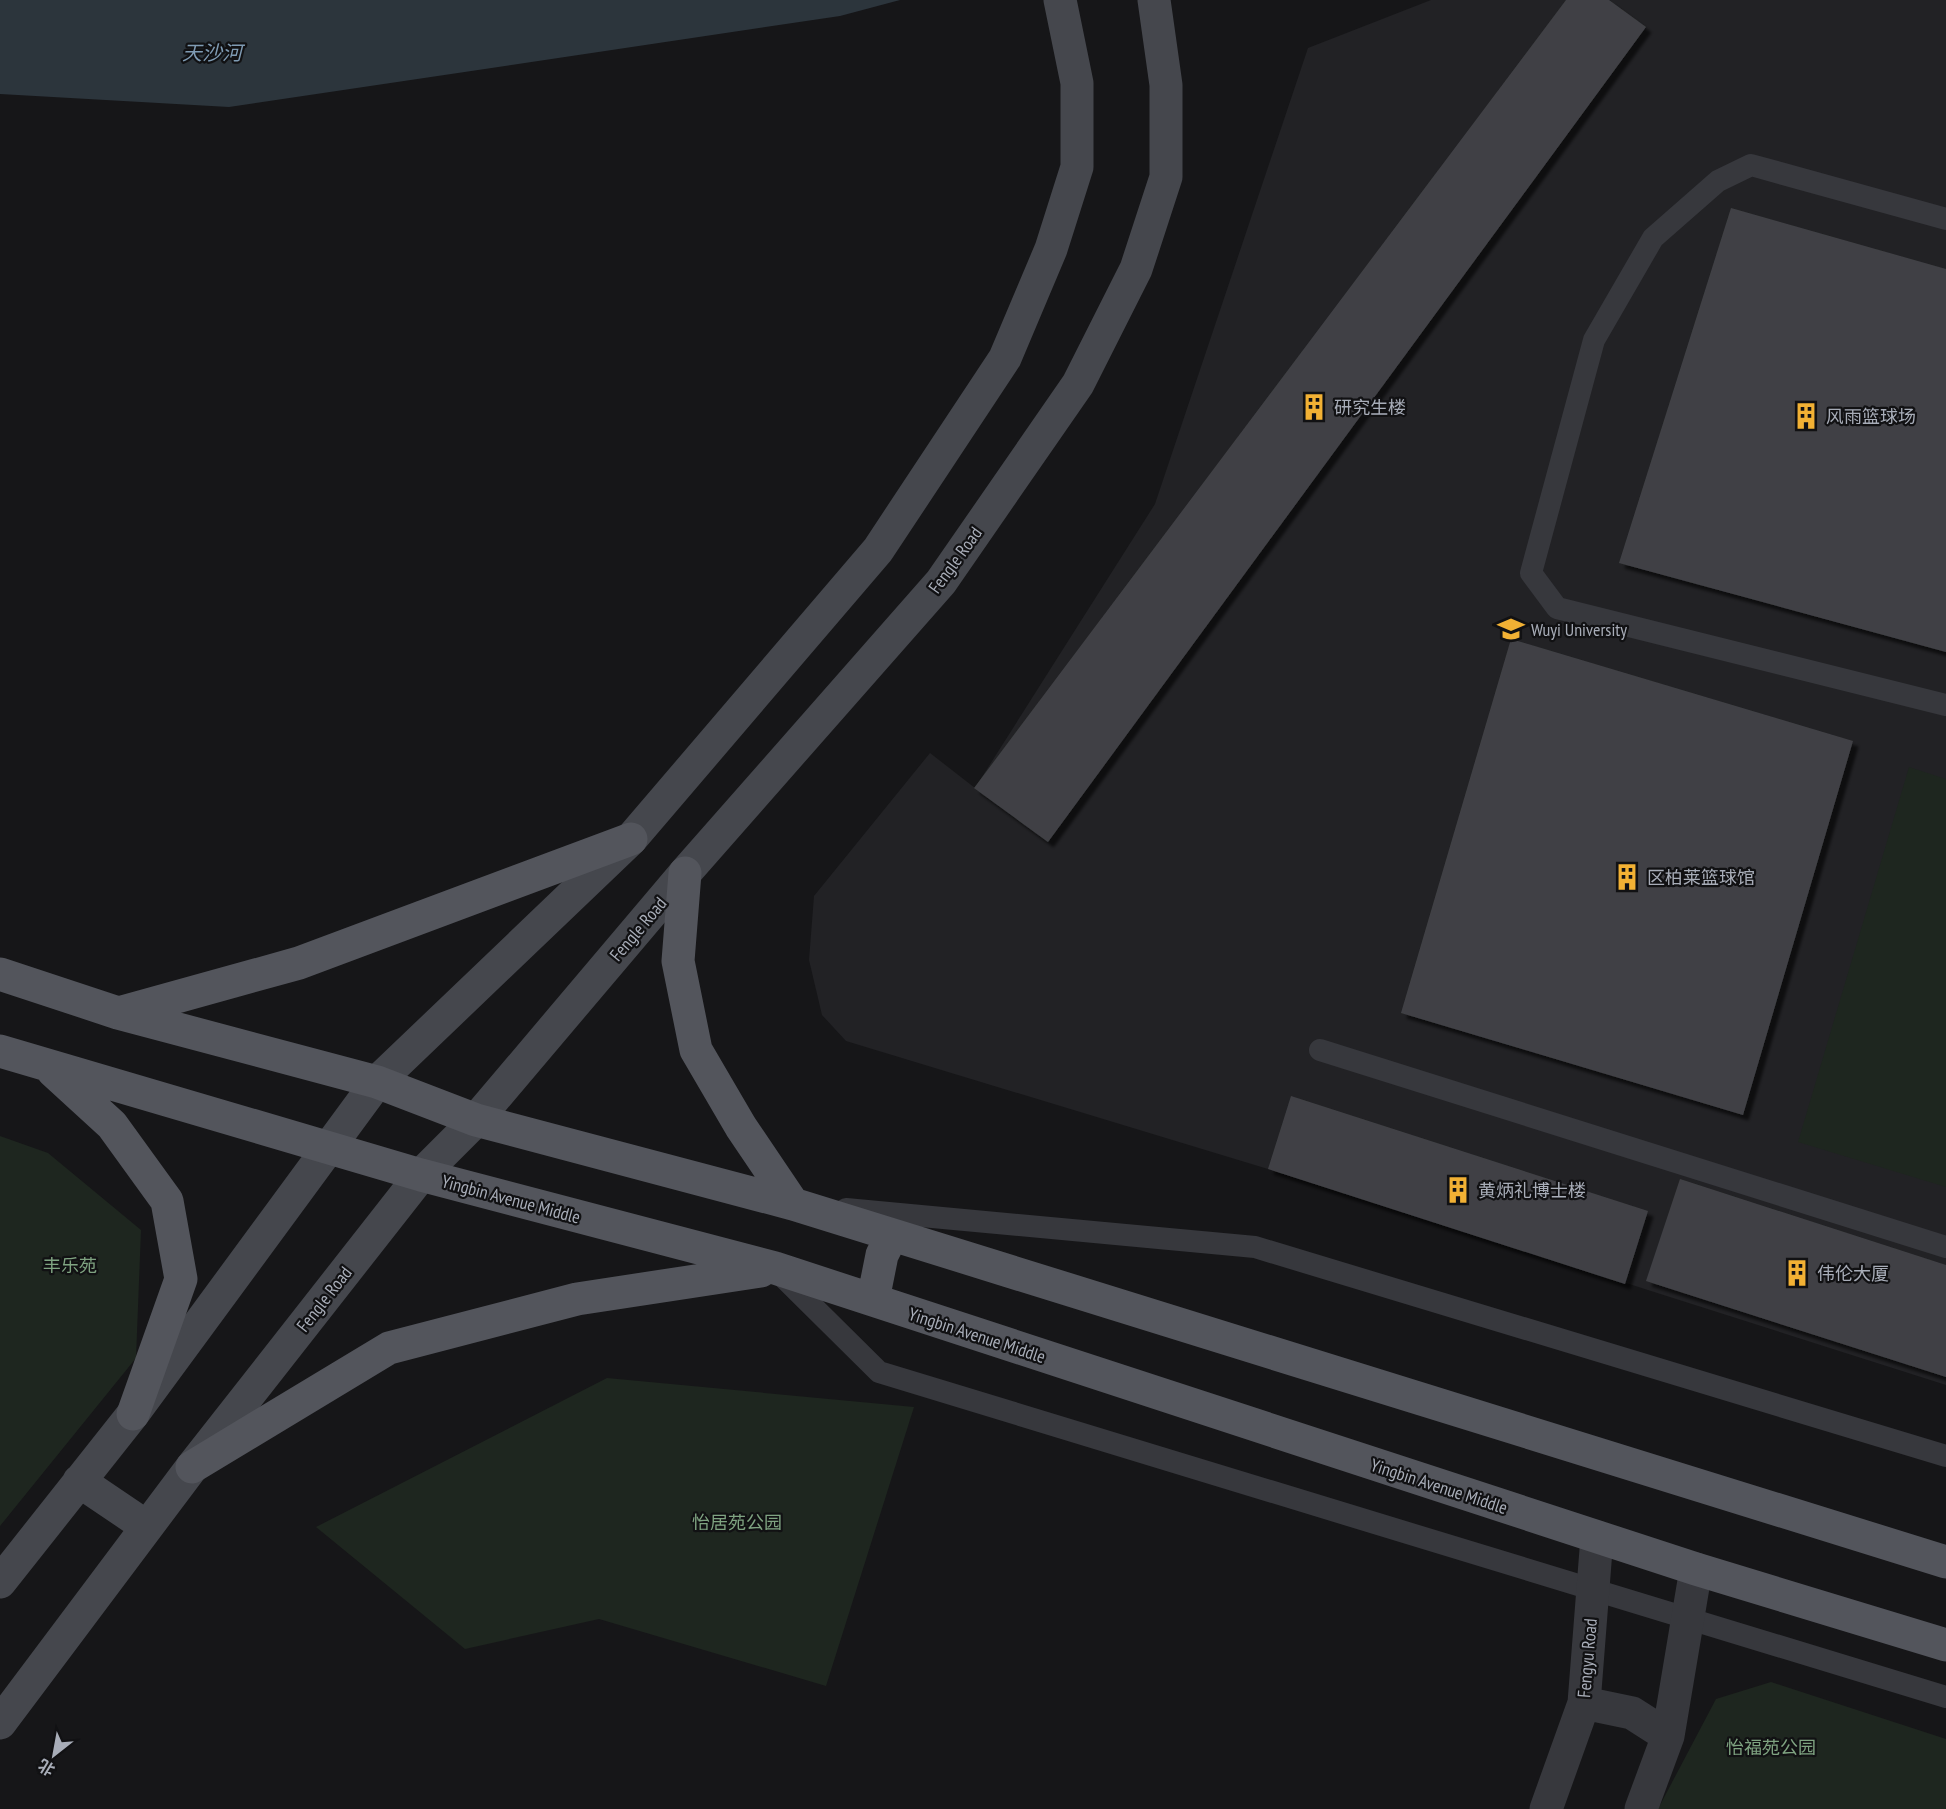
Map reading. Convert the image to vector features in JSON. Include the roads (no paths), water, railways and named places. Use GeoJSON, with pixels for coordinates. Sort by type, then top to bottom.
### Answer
{"type":"FeatureCollection","features":[{"type":"Feature","properties":{"kind":"main road"},"geometry":{"type":"LineString","coordinates":[[0,1582],[133,1414],[377,1082],[631,839],[878,550],[1005,358],[1051,249],[1077,168],[1077,82],[1060,0]]}},
{"type":"Feature","properties":{"kind":"main road","name":"Fengle Road"},"geometry":{"type":"LineString","coordinates":[[0,1723],[192,1467],[421,1175],[476,1120],[685,873],[941,582],[1078,384],[1137,269],[1166,177],[1166,84],[1154,0]]}},
{"type":"Feature","properties":{"kind":"main road"},"geometry":{"type":"LineString","coordinates":[[118,1013],[299,963],[631,839]]}},
{"type":"Feature","properties":{"kind":"main road"},"geometry":{"type":"LineString","coordinates":[[685,873],[678,961],[696,1050],[741,1127],[793,1204]]}},
{"type":"Feature","properties":{"kind":"main road"},"geometry":{"type":"LineString","coordinates":[[0,974],[118,1013],[377,1082],[476,1120],[793,1204],[1946,1562]]}},
{"type":"Feature","properties":{"kind":"main road","name":"Yingbin Avenue Middle"},"geometry":{"type":"LineString","coordinates":[[0,1051],[421,1175],[775,1268],[1696,1569],[1946,1645]]}},
{"type":"Feature","properties":{"kind":"main road"},"geometry":{"type":"LineString","coordinates":[[47,1065],[112,1125],[167,1201],[181,1279],[133,1414]]}},
{"type":"Feature","properties":{"kind":"main road"},"geometry":{"type":"LineString","coordinates":[[873,1300],[882,1255],[892,1235]]}},
{"type":"Feature","properties":{"kind":"main road"},"geometry":{"type":"LineString","coordinates":[[192,1467],[388,1348],[577,1299],[775,1268]]}},
{"type":"Feature","properties":{"kind":"main road"},"geometry":{"type":"LineString","coordinates":[[79,1481],[147,1527]]}},
{"type":"Feature","properties":{"kind":"street","name":"Fengyu Road"},"geometry":{"type":"LineString","coordinates":[[1546,1809],[1584,1703],[1597,1537]]}},
{"type":"Feature","properties":{"kind":"street"},"geometry":{"type":"LineString","coordinates":[[1641,1809],[1668,1736],[1696,1569]]}},
{"type":"Feature","properties":{"kind":"street"},"geometry":{"type":"LineString","coordinates":[[1584,1703],[1632,1713],[1668,1736]]}},
{"type":"Feature","properties":{"kind":"lane"},"geometry":{"type":"LineString","coordinates":[[1946,219],[1751,165],[1719,181],[1653,238],[1594,340],[1531,573],[1557,608],[1946,705]]}},
{"type":"Feature","properties":{"kind":"lane"},"geometry":{"type":"LineString","coordinates":[[1320,1050],[1946,1247]]}},
{"type":"Feature","properties":{"kind":"lane"},"geometry":{"type":"LineString","coordinates":[[793,1204],[1255,1247],[1946,1456]]}},
{"type":"Feature","properties":{"kind":"lane"},"geometry":{"type":"LineString","coordinates":[[775,1268],[879,1372],[1946,1697]]}},
{"type":"Feature","properties":{"kind":"water","name":"天沙河"},"geometry":{"type":"Polygon","coordinates":[[[0,0],[900,0],[840,16],[229,107],[0,94],[0,0]]]}},
{"type":"Feature","properties":{"kind":"place","name":"研究生楼"},"geometry":{"type":"Point","coordinates":[1314,407]}},
{"type":"Feature","properties":{"kind":"place","name":"风雨篮球场"},"geometry":{"type":"Point","coordinates":[1806,416]}},
{"type":"Feature","properties":{"kind":"place","name":"Wuyi University"},"geometry":{"type":"Point","coordinates":[1511,629]}},
{"type":"Feature","properties":{"kind":"place","name":"区柏莱篮球馆"},"geometry":{"type":"Point","coordinates":[1627,877]}},
{"type":"Feature","properties":{"kind":"place","name":"黄炳礼博士楼"},"geometry":{"type":"Point","coordinates":[1458,1190]}},
{"type":"Feature","properties":{"kind":"place","name":"伟伦大厦"},"geometry":{"type":"Point","coordinates":[1797,1273]}},
{"type":"Feature","properties":{"kind":"park label","name":"丰乐苑"},"geometry":{"type":"Point","coordinates":[70,1265]}},
{"type":"Feature","properties":{"kind":"park label","name":"怡居苑公园"},"geometry":{"type":"Point","coordinates":[737,1522]}},
{"type":"Feature","properties":{"kind":"park label","name":"怡福苑公园"},"geometry":{"type":"Point","coordinates":[1771,1747]}}]}
